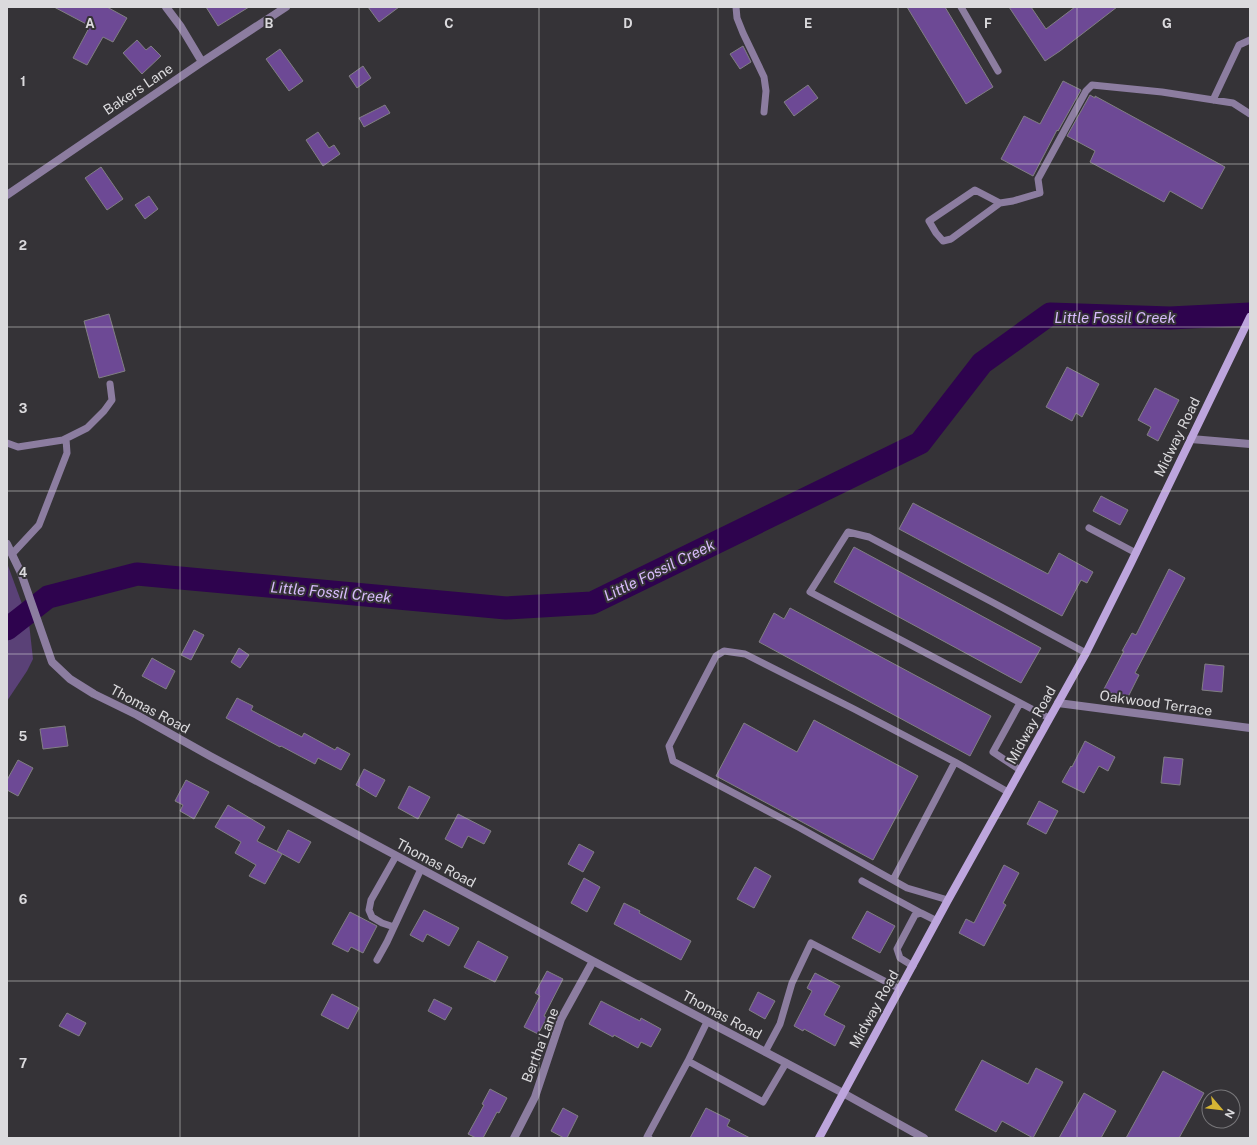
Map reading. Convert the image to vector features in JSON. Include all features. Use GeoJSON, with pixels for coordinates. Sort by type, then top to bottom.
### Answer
{"type":"FeatureCollection","features":[{"type":"Feature","properties":{"kind":"main road","name":"Midway Road"},"geometry":{"type":"LineString","coordinates":[[819,1138],[948,900],[1086,653],[1250,317]]}},
{"type":"Feature","properties":{"kind":"street"},"geometry":{"type":"LineString","coordinates":[[166,7],[181,27],[202,62]]}},
{"type":"Feature","properties":{"kind":"street","name":"Bakers Lane"},"geometry":{"type":"LineString","coordinates":[[7,195],[202,62],[286,7]]}},
{"type":"Feature","properties":{"kind":"street"},"geometry":{"type":"LineString","coordinates":[[1191,439],[1250,444]]}},
{"type":"Feature","properties":{"kind":"street","name":"Thomas Road"},"geometry":{"type":"LineString","coordinates":[[7,544],[25,583],[52,662],[70,679],[94,694],[137,715],[210,756],[707,1022],[844,1093],[924,1138]]}},
{"type":"Feature","properties":{"kind":"street","name":"Oakwood Terrace"},"geometry":{"type":"LineString","coordinates":[[1058,703],[1250,728]]}},
{"type":"Feature","properties":{"kind":"street","name":"Bertha Lane"},"geometry":{"type":"LineString","coordinates":[[514,1138],[535,1096],[561,1020],[593,961]]}},
{"type":"Feature","properties":{"kind":"lane"},"geometry":{"type":"LineString","coordinates":[[736,7],[737,18],[764,77],[766,91],[764,112]]}},
{"type":"Feature","properties":{"kind":"lane"},"geometry":{"type":"LineString","coordinates":[[961,7],[998,71]]}},
{"type":"Feature","properties":{"kind":"lane"},"geometry":{"type":"LineString","coordinates":[[1213,100],[1239,45],[1250,40]]}},
{"type":"Feature","properties":{"kind":"lane"},"geometry":{"type":"LineString","coordinates":[[1000,203],[975,190],[929,221],[943,241],[952,239],[1000,203],[1013,201],[1040,193],[1038,179],[1086,91],[1092,86],[1162,92],[1233,103],[1250,114]]}},
{"type":"Feature","properties":{"kind":"lane"},"geometry":{"type":"LineString","coordinates":[[7,444],[18,447],[66,439],[88,428],[112,400],[110,384]]}},
{"type":"Feature","properties":{"kind":"lane"},"geometry":{"type":"LineString","coordinates":[[12,554],[38,525],[67,453],[66,439]]}},
{"type":"Feature","properties":{"kind":"lane"},"geometry":{"type":"LineString","coordinates":[[1089,528],[1136,553]]}},
{"type":"Feature","properties":{"kind":"lane"},"geometry":{"type":"LineString","coordinates":[[1049,718],[810,592],[848,532],[869,537],[1086,653]]}},
{"type":"Feature","properties":{"kind":"lane"},"geometry":{"type":"LineString","coordinates":[[948,900],[907,888],[807,832],[673,761],[669,746],[716,656],[724,651],[745,654],[955,762],[1008,792]]}},
{"type":"Feature","properties":{"kind":"lane"},"geometry":{"type":"LineString","coordinates":[[1020,703],[993,752],[1020,770]]}},
{"type":"Feature","properties":{"kind":"lane"},"geometry":{"type":"LineString","coordinates":[[893,880],[955,762]]}},
{"type":"Feature","properties":{"kind":"lane"},"geometry":{"type":"LineString","coordinates":[[394,927],[382,923],[372,917],[369,910],[371,900],[396,856]]}},
{"type":"Feature","properties":{"kind":"lane"},"geometry":{"type":"LineString","coordinates":[[377,960],[421,869]]}},
{"type":"Feature","properties":{"kind":"lane"},"geometry":{"type":"LineString","coordinates":[[862,881],[937,921]]}},
{"type":"Feature","properties":{"kind":"lane"},"geometry":{"type":"LineString","coordinates":[[913,966],[900,958],[897,949],[915,916],[921,912]]}},
{"type":"Feature","properties":{"kind":"lane"},"geometry":{"type":"LineString","coordinates":[[765,1052],[780,1024],[792,983],[811,943],[900,989]]}},
{"type":"Feature","properties":{"kind":"lane"},"geometry":{"type":"LineString","coordinates":[[649,1138],[646,1136],[688,1061],[707,1022]]}},
{"type":"Feature","properties":{"kind":"lane"},"geometry":{"type":"LineString","coordinates":[[688,1061],[763,1102],[786,1063]]}},
{"type":"Feature","properties":{"kind":"shaded area"},"geometry":{"type":"Polygon","coordinates":[[[7,563],[29,623],[33,659],[27,671],[7,701],[7,563]]]}},
{"type":"Feature","properties":{"kind":"building"},"geometry":{"type":"Polygon","coordinates":[[[54,7],[107,7],[127,18],[113,42],[103,37],[87,65],[73,58],[90,26],[54,7]]]}},
{"type":"Feature","properties":{"kind":"building"},"geometry":{"type":"Polygon","coordinates":[[[206,7],[249,7],[218,26],[206,7]]]}},
{"type":"Feature","properties":{"kind":"building"},"geometry":{"type":"Polygon","coordinates":[[[368,7],[399,7],[379,22],[368,7]]]}},
{"type":"Feature","properties":{"kind":"building"},"geometry":{"type":"Polygon","coordinates":[[[907,7],[945,7],[993,87],[966,104],[907,7]]]}},
{"type":"Feature","properties":{"kind":"building"},"geometry":{"type":"Polygon","coordinates":[[[1009,7],[1031,7],[1046,29],[1075,7],[1117,7],[1045,61],[1009,7]]]}},
{"type":"Feature","properties":{"kind":"building"},"geometry":{"type":"Polygon","coordinates":[[[137,40],[146,50],[151,46],[161,56],[142,74],[123,53],[137,40]]]}},
{"type":"Feature","properties":{"kind":"building"},"geometry":{"type":"Polygon","coordinates":[[[743,46],[751,62],[740,69],[730,54],[743,46]]]}},
{"type":"Feature","properties":{"kind":"building"},"geometry":{"type":"Polygon","coordinates":[[[280,49],[303,81],[289,91],[266,59],[280,49]]]}},
{"type":"Feature","properties":{"kind":"building"},"geometry":{"type":"Polygon","coordinates":[[[363,66],[371,78],[357,88],[349,76],[363,66]]]}},
{"type":"Feature","properties":{"kind":"building"},"geometry":{"type":"Polygon","coordinates":[[[1063,81],[1081,90],[1058,131],[1057,130],[1033,176],[1001,159],[1024,116],[1040,124],[1063,81]]]}},
{"type":"Feature","properties":{"kind":"building"},"geometry":{"type":"Polygon","coordinates":[[[808,85],[818,98],[794,116],[784,102],[808,85]]]}},
{"type":"Feature","properties":{"kind":"building"},"geometry":{"type":"Polygon","coordinates":[[[1090,95],[1095,98],[1095,96],[1225,167],[1202,209],[1170,191],[1164,202],[1090,162],[1095,151],[1067,136],[1090,95]]]}},
{"type":"Feature","properties":{"kind":"building"},"geometry":{"type":"Polygon","coordinates":[[[385,105],[390,113],[364,127],[359,118],[385,105]]]}},
{"type":"Feature","properties":{"kind":"building"},"geometry":{"type":"Polygon","coordinates":[[[318,132],[329,148],[334,145],[340,154],[323,166],[306,140],[318,132]]]}},
{"type":"Feature","properties":{"kind":"building"},"geometry":{"type":"Polygon","coordinates":[[[101,167],[123,199],[107,210],[85,178],[101,167]]]}},
{"type":"Feature","properties":{"kind":"building"},"geometry":{"type":"Polygon","coordinates":[[[149,196],[158,209],[145,219],[135,205],[149,196]]]}},
{"type":"Feature","properties":{"kind":"building"},"geometry":{"type":"Polygon","coordinates":[[[109,314],[125,371],[99,378],[84,321],[109,314]]]}},
{"type":"Feature","properties":{"kind":"building"},"geometry":{"type":"Polygon","coordinates":[[[1067,367],[1099,384],[1082,417],[1076,413],[1072,421],[1046,407],[1067,367]]]}},
{"type":"Feature","properties":{"kind":"building"},"geometry":{"type":"Polygon","coordinates":[[[1155,388],[1179,400],[1158,441],[1147,435],[1151,427],[1138,420],[1155,388]]]}},
{"type":"Feature","properties":{"kind":"building"},"geometry":{"type":"Polygon","coordinates":[[[1101,496],[1128,510],[1120,525],[1093,511],[1101,496]]]}},
{"type":"Feature","properties":{"kind":"building"},"geometry":{"type":"Polygon","coordinates":[[[913,503],[1048,574],[1059,553],[1093,572],[1087,583],[1081,580],[1062,616],[899,529],[913,503]]]}},
{"type":"Feature","properties":{"kind":"building"},"geometry":{"type":"Polygon","coordinates":[[[854,547],[1041,648],[1021,683],[834,582],[854,547]]]}},
{"type":"Feature","properties":{"kind":"building"},"geometry":{"type":"Polygon","coordinates":[[[1169,569],[1185,578],[1135,673],[1139,675],[1126,701],[1104,689],[1132,633],[1136,635],[1169,569]]]}},
{"type":"Feature","properties":{"kind":"building"},"geometry":{"type":"Polygon","coordinates":[[[790,608],[991,716],[970,756],[759,642],[774,613],[784,619],[790,608]]]}},
{"type":"Feature","properties":{"kind":"building"},"geometry":{"type":"Polygon","coordinates":[[[194,630],[204,635],[191,660],[181,655],[194,630]]]}},
{"type":"Feature","properties":{"kind":"building"},"geometry":{"type":"Polygon","coordinates":[[[239,648],[249,655],[240,668],[231,662],[239,648]]]}},
{"type":"Feature","properties":{"kind":"building"},"geometry":{"type":"Polygon","coordinates":[[[152,658],[175,671],[166,689],[142,676],[152,658]]]}},
{"type":"Feature","properties":{"kind":"building"},"geometry":{"type":"Polygon","coordinates":[[[1205,664],[1224,666],[1222,692],[1202,690],[1205,664]]]}},
{"type":"Feature","properties":{"kind":"building"},"geometry":{"type":"Polygon","coordinates":[[[237,698],[253,706],[251,710],[302,737],[304,733],[335,750],[337,747],[350,754],[341,770],[318,758],[315,764],[226,718],[237,698]]]}},
{"type":"Feature","properties":{"kind":"building"},"geometry":{"type":"Polygon","coordinates":[[[814,720],[918,776],[873,860],[716,776],[744,723],[797,752],[814,720]]]}},
{"type":"Feature","properties":{"kind":"building"},"geometry":{"type":"Polygon","coordinates":[[[65,726],[68,746],[43,749],[40,729],[65,726]]]}},
{"type":"Feature","properties":{"kind":"building"},"geometry":{"type":"Polygon","coordinates":[[[1085,741],[1115,757],[1108,771],[1099,766],[1084,793],[1062,782],[1071,766],[1072,767],[1085,741]]]}},
{"type":"Feature","properties":{"kind":"building"},"geometry":{"type":"Polygon","coordinates":[[[1164,757],[1183,759],[1180,785],[1161,783],[1164,757]]]}},
{"type":"Feature","properties":{"kind":"building"},"geometry":{"type":"Polygon","coordinates":[[[18,760],[33,768],[18,796],[7,790],[7,780],[18,760]]]}},
{"type":"Feature","properties":{"kind":"building"},"geometry":{"type":"Polygon","coordinates":[[[364,769],[385,780],[376,797],[356,785],[364,769]]]}},
{"type":"Feature","properties":{"kind":"building"},"geometry":{"type":"Polygon","coordinates":[[[186,780],[209,792],[194,819],[180,811],[183,805],[175,801],[186,780]]]}},
{"type":"Feature","properties":{"kind":"building"},"geometry":{"type":"Polygon","coordinates":[[[409,786],[430,797],[418,819],[398,808],[409,786]]]}},
{"type":"Feature","properties":{"kind":"building"},"geometry":{"type":"Polygon","coordinates":[[[1039,801],[1058,811],[1046,834],[1027,824],[1039,801]]]}},
{"type":"Feature","properties":{"kind":"building"},"geometry":{"type":"Polygon","coordinates":[[[228,805],[265,827],[257,841],[282,854],[265,884],[249,876],[256,865],[235,853],[241,842],[215,827],[228,805]]]}},
{"type":"Feature","properties":{"kind":"building"},"geometry":{"type":"Polygon","coordinates":[[[458,814],[491,831],[484,844],[468,836],[462,848],[445,839],[458,814]]]}},
{"type":"Feature","properties":{"kind":"building"},"geometry":{"type":"Polygon","coordinates":[[[288,830],[311,842],[299,863],[277,851],[288,830]]]}},
{"type":"Feature","properties":{"kind":"building"},"geometry":{"type":"Polygon","coordinates":[[[579,844],[594,852],[583,872],[568,864],[579,844]]]}},
{"type":"Feature","properties":{"kind":"building"},"geometry":{"type":"Polygon","coordinates":[[[1004,865],[1019,873],[1003,903],[1006,905],[984,946],[959,933],[966,919],[974,923],[1004,865]]]}},
{"type":"Feature","properties":{"kind":"building"},"geometry":{"type":"Polygon","coordinates":[[[755,867],[771,876],[754,908],[737,899],[755,867]]]}},
{"type":"Feature","properties":{"kind":"building"},"geometry":{"type":"Polygon","coordinates":[[[584,878],[600,887],[587,912],[571,903],[584,878]]]}},
{"type":"Feature","properties":{"kind":"building"},"geometry":{"type":"Polygon","coordinates":[[[624,903],[640,911],[639,913],[691,941],[681,960],[614,924],[624,903]]]}},
{"type":"Feature","properties":{"kind":"building"},"geometry":{"type":"Polygon","coordinates":[[[424,910],[459,928],[449,946],[427,934],[423,942],[410,935],[424,910]]]}},
{"type":"Feature","properties":{"kind":"building"},"geometry":{"type":"Polygon","coordinates":[[[867,911],[895,926],[880,953],[852,938],[867,911]]]}},
{"type":"Feature","properties":{"kind":"building"},"geometry":{"type":"Polygon","coordinates":[[[350,912],[377,926],[363,953],[351,947],[348,952],[332,944],[350,912]]]}},
{"type":"Feature","properties":{"kind":"building"},"geometry":{"type":"Polygon","coordinates":[[[478,941],[508,957],[495,982],[464,967],[478,941]]]}},
{"type":"Feature","properties":{"kind":"building"},"geometry":{"type":"Polygon","coordinates":[[[547,971],[563,979],[544,1016],[547,1018],[538,1034],[524,1027],[540,996],[535,993],[547,971]]]}},
{"type":"Feature","properties":{"kind":"building"},"geometry":{"type":"Polygon","coordinates":[[[815,973],[840,986],[824,1015],[845,1026],[835,1046],[804,1029],[803,1031],[794,1026],[812,991],[807,988],[815,973]]]}},
{"type":"Feature","properties":{"kind":"building"},"geometry":{"type":"Polygon","coordinates":[[[758,992],[775,1001],[765,1019],[749,1010],[758,992]]]}},
{"type":"Feature","properties":{"kind":"building"},"geometry":{"type":"Polygon","coordinates":[[[332,994],[359,1008],[348,1029],[321,1015],[332,994]]]}},
{"type":"Feature","properties":{"kind":"building"},"geometry":{"type":"Polygon","coordinates":[[[434,999],[452,1008],[445,1020],[428,1011],[434,999]]]}},
{"type":"Feature","properties":{"kind":"building"},"geometry":{"type":"Polygon","coordinates":[[[601,1001],[640,1021],[641,1018],[661,1029],[651,1047],[641,1042],[638,1048],[589,1024],[601,1001]]]}},
{"type":"Feature","properties":{"kind":"building"},"geometry":{"type":"Polygon","coordinates":[[[67,1013],[86,1023],[79,1036],[59,1026],[67,1013]]]}},
{"type":"Feature","properties":{"kind":"building"},"geometry":{"type":"Polygon","coordinates":[[[982,1060],[1028,1084],[1036,1068],[1063,1082],[1033,1138],[1002,1121],[996,1132],[955,1110],[982,1060]]]}},
{"type":"Feature","properties":{"kind":"building"},"geometry":{"type":"Polygon","coordinates":[[[1163,1071],[1201,1091],[1201,1098],[1179,1138],[1126,1138],[1163,1071]]]}},
{"type":"Feature","properties":{"kind":"building"},"geometry":{"type":"Polygon","coordinates":[[[490,1089],[507,1098],[499,1113],[497,1112],[483,1138],[476,1138],[468,1134],[484,1105],[482,1104],[490,1089]]]}},
{"type":"Feature","properties":{"kind":"building"},"geometry":{"type":"Polygon","coordinates":[[[1084,1093],[1116,1111],[1101,1138],[1059,1138],[1084,1093]]]}},
{"type":"Feature","properties":{"kind":"building"},"geometry":{"type":"Polygon","coordinates":[[[563,1108],[578,1116],[567,1138],[564,1138],[551,1131],[563,1108]]]}},
{"type":"Feature","properties":{"kind":"building"},"geometry":{"type":"Polygon","coordinates":[[[706,1108],[730,1120],[727,1126],[750,1138],[690,1138],[706,1108]]]}},
{"type":"Feature","properties":{"kind":"waterway","name":"Little Fossil Creek"},"geometry":{"type":"LineString","coordinates":[[7,629],[48,597],[137,574],[506,608],[592,603],[920,443],[982,363],[1050,314],[1170,318],[1250,314]]}}]}
